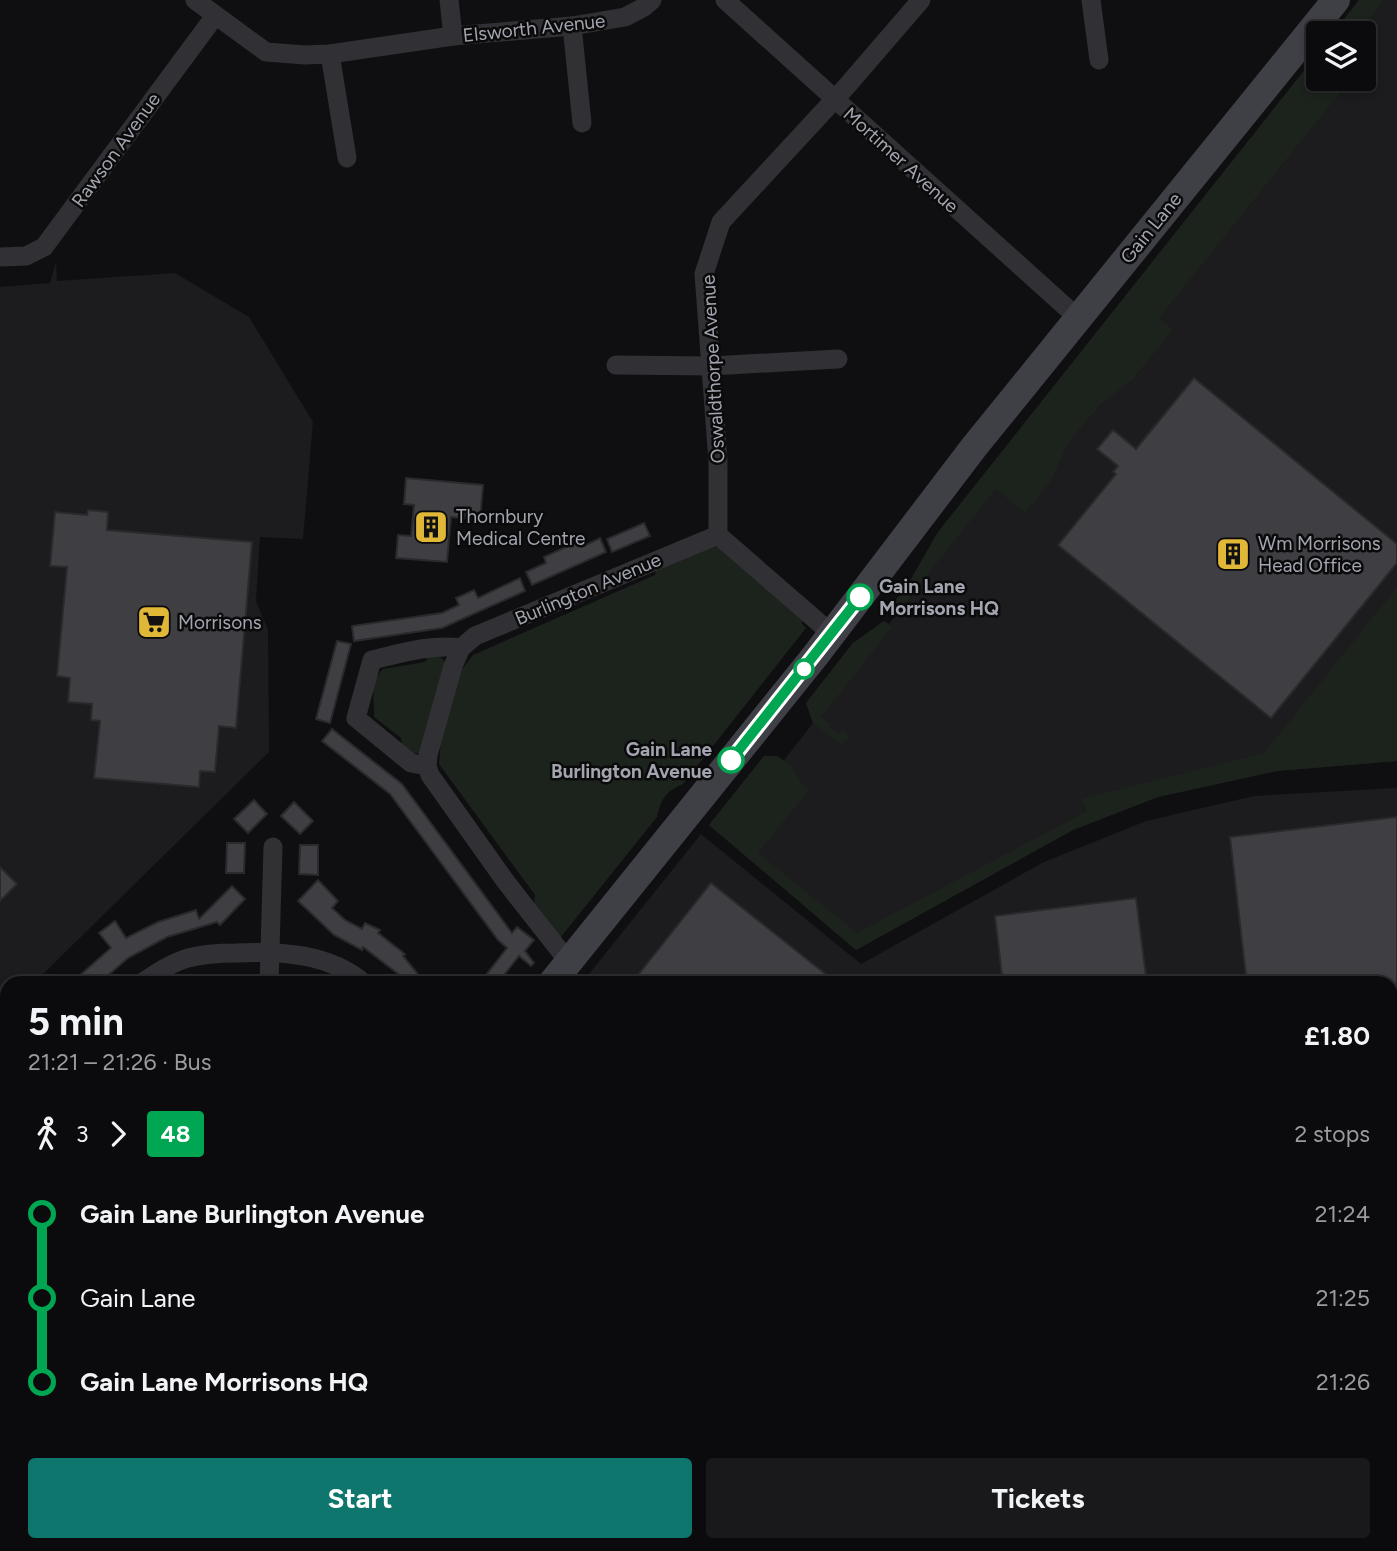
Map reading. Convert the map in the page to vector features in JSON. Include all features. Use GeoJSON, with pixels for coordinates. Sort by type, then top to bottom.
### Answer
{"type":"FeatureCollection","features":[{"type":"Feature","properties":{"kind":"street","name":"Elsworth Avenue"},"geometry":{"type":"LineString","coordinates":[[195,0],[265,52],[305,55],[330,54],[453,36],[572,26],[625,17],[652,0]]}},
{"type":"Feature","properties":{"kind":"street"},"geometry":{"type":"LineString","coordinates":[[449,0],[453,36]]}},
{"type":"Feature","properties":{"kind":"street","name":"Mortimer Avenue"},"geometry":{"type":"LineString","coordinates":[[725,0],[1078,318]]}},
{"type":"Feature","properties":{"kind":"street","name":"Oswaldthorpe Avenue"},"geometry":{"type":"LineString","coordinates":[[718,535],[718,461],[704,274],[721,222],[835,100],[922,0]]}},
{"type":"Feature","properties":{"kind":"street"},"geometry":{"type":"LineString","coordinates":[[1091,0],[1099,60]]}},
{"type":"Feature","properties":{"kind":"street","name":"Gain Lane"},"geometry":{"type":"LineString","coordinates":[[557,976],[832,634],[917,520],[1331,2]]}},
{"type":"Feature","properties":{"kind":"street","name":"Rawson Avenue"},"geometry":{"type":"LineString","coordinates":[[0,257],[26,256],[44,247],[215,16]]}},
{"type":"Feature","properties":{"kind":"street"},"geometry":{"type":"LineString","coordinates":[[572,26],[582,123]]}},
{"type":"Feature","properties":{"kind":"street"},"geometry":{"type":"LineString","coordinates":[[330,54],[347,158]]}},
{"type":"Feature","properties":{"kind":"street"},"geometry":{"type":"LineString","coordinates":[[616,365],[711,366],[838,359]]}},
{"type":"Feature","properties":{"kind":"street"},"geometry":{"type":"LineString","coordinates":[[718,535],[832,634]]}},
{"type":"Feature","properties":{"kind":"street","name":"Burlington Avenue"},"geometry":{"type":"LineString","coordinates":[[461,648],[475,636],[718,535]]}},
{"type":"Feature","properties":{"kind":"street"},"geometry":{"type":"LineString","coordinates":[[427,766],[411,763],[356,718],[372,660],[428,647],[461,648],[453,666],[428,755],[430,775],[506,882],[568,961]]}},
{"type":"Feature","properties":{"kind":"street"},"geometry":{"type":"LineString","coordinates":[[269,976],[273,848]]}},
{"type":"Feature","properties":{"kind":"street"},"geometry":{"type":"LineString","coordinates":[[151,976],[188,958],[218,953],[271,951],[331,963],[355,976]]}},
{"type":"Feature","properties":{"kind":"shaded area"},"geometry":{"type":"Polygon","coordinates":[[[1359,0],[1397,0],[1397,761],[1277,771],[1158,797],[1073,830],[856,950],[709,825],[764,756],[777,756],[784,760],[813,723],[806,703],[853,643],[884,621],[889,624],[896,615],[892,611],[895,600],[903,593],[938,532],[1306,68],[1306,91],[1376,91],[1376,21],[1342,21],[1359,0]]]}},
{"type":"Feature","properties":{"kind":"shaded area"},"geometry":{"type":"Polygon","coordinates":[[[1359,0],[1384,0],[1367,21],[1342,21],[1359,0]]]}},
{"type":"Feature","properties":{"kind":"shaded area"},"geometry":{"type":"Polygon","coordinates":[[[1306,68],[1306,91],[1341,91],[1159,318],[1173,330],[1132,380],[1100,405],[1068,443],[1051,481],[1025,513],[996,489],[896,614],[892,611],[895,600],[903,593],[938,532],[1306,68]]]}},
{"type":"Feature","properties":{"kind":"shaded area"},"geometry":{"type":"Polygon","coordinates":[[[56,262],[57,281],[175,273],[249,317],[313,422],[303,539],[260,537],[256,601],[268,630],[269,752],[41,976],[0,976],[0,287],[50,283],[56,262]]]}},
{"type":"Feature","properties":{"kind":"shaded area"},"geometry":{"type":"Polygon","coordinates":[[[719,545],[802,620],[806,628],[683,784],[665,796],[657,817],[560,938],[534,902],[535,895],[439,764],[442,726],[455,678],[473,655],[655,575],[657,568],[719,545]]]}},
{"type":"Feature","properties":{"kind":"shaded area"},"geometry":{"type":"Polygon","coordinates":[[[1397,587],[1397,761],[1277,771],[1158,797],[1073,830],[856,950],[709,825],[764,756],[777,756],[792,767],[809,790],[758,853],[857,933],[1087,811],[1081,799],[1264,753],[1397,587]]]}},
{"type":"Feature","properties":{"kind":"shaded area"},"geometry":{"type":"Polygon","coordinates":[[[884,621],[892,627],[821,717],[838,734],[843,731],[850,737],[841,744],[813,723],[806,703],[853,643],[884,621]]]}},
{"type":"Feature","properties":{"kind":"shaded area"},"geometry":{"type":"Polygon","coordinates":[[[429,655],[438,656],[445,662],[419,753],[413,754],[402,747],[401,738],[374,717],[374,686],[383,669],[425,662],[429,655]]]}},
{"type":"Feature","properties":{"kind":"shaded area"},"geometry":{"type":"Polygon","coordinates":[[[1397,788],[1397,976],[587,976],[701,834],[861,964],[1044,862],[1146,821],[1254,796],[1397,788]]]}},
{"type":"Feature","properties":{"kind":"building","name":"Wm Morrisons Head Office"},"geometry":{"type":"Polygon","coordinates":[[[1194,378],[1397,544],[1397,563],[1271,718],[1058,545],[1116,474],[1113,472],[1118,466],[1097,449],[1113,430],[1136,449],[1194,378]]]}},
{"type":"Feature","properties":{"kind":"building","name":"Thornbury Medical Centre"},"geometry":{"type":"Polygon","coordinates":[[[406,478],[483,485],[480,520],[451,517],[447,562],[396,558],[398,535],[411,536],[414,505],[404,504],[406,478]]]}},
{"type":"Feature","properties":{"kind":"building","name":"Morrisons"},"geometry":{"type":"Polygon","coordinates":[[[88,510],[108,512],[107,530],[252,542],[236,728],[219,726],[215,772],[200,771],[199,787],[94,778],[100,721],[91,720],[92,704],[68,702],[70,678],[57,676],[67,567],[50,566],[55,512],[87,515],[88,510]]]}},
{"type":"Feature","properties":{"kind":"building"},"geometry":{"type":"Polygon","coordinates":[[[644,523],[650,536],[612,552],[607,539],[644,523]]]}},
{"type":"Feature","properties":{"kind":"building"},"geometry":{"type":"Polygon","coordinates":[[[600,538],[606,552],[532,585],[526,572],[546,563],[544,557],[579,541],[582,547],[600,538]]]}},
{"type":"Feature","properties":{"kind":"building"},"geometry":{"type":"Polygon","coordinates":[[[520,578],[525,591],[442,628],[354,641],[352,626],[442,613],[459,605],[456,598],[474,590],[478,598],[520,578]]]}},
{"type":"Feature","properties":{"kind":"building"},"geometry":{"type":"Polygon","coordinates":[[[337,641],[351,644],[330,723],[316,719],[337,641]]]}},
{"type":"Feature","properties":{"kind":"building"},"geometry":{"type":"Polygon","coordinates":[[[332,729],[402,784],[512,933],[517,927],[534,940],[525,951],[534,963],[531,966],[519,956],[503,976],[485,976],[507,948],[498,940],[390,794],[322,741],[332,729]]]}},
{"type":"Feature","properties":{"kind":"building"},"geometry":{"type":"Polygon","coordinates":[[[254,800],[267,814],[248,833],[234,819],[254,800]]]}},
{"type":"Feature","properties":{"kind":"building"},"geometry":{"type":"Polygon","coordinates":[[[294,802],[313,821],[300,834],[281,816],[294,802]]]}},
{"type":"Feature","properties":{"kind":"building"},"geometry":{"type":"Polygon","coordinates":[[[1397,817],[1397,976],[1246,976],[1230,837],[1397,817]]]}},
{"type":"Feature","properties":{"kind":"building"},"geometry":{"type":"Polygon","coordinates":[[[227,843],[245,843],[244,873],[226,873],[227,843]]]}},
{"type":"Feature","properties":{"kind":"building"},"geometry":{"type":"Polygon","coordinates":[[[300,845],[318,845],[318,875],[299,874],[300,845]]]}},
{"type":"Feature","properties":{"kind":"building"},"geometry":{"type":"Polygon","coordinates":[[[0,867],[17,884],[0,901],[0,867]]]}},
{"type":"Feature","properties":{"kind":"building"},"geometry":{"type":"Polygon","coordinates":[[[318,880],[338,901],[332,908],[345,920],[362,929],[365,923],[380,930],[378,933],[405,954],[403,956],[419,976],[401,976],[363,947],[362,950],[334,935],[298,901],[318,880]]]}},
{"type":"Feature","properties":{"kind":"building"},"geometry":{"type":"Polygon","coordinates":[[[711,883],[828,976],[637,976],[711,883]]]}},
{"type":"Feature","properties":{"kind":"building"},"geometry":{"type":"Polygon","coordinates":[[[232,886],[245,899],[220,925],[217,922],[167,937],[128,958],[107,976],[79,976],[111,948],[99,933],[115,921],[126,938],[158,922],[196,910],[199,919],[232,886]]]}},
{"type":"Feature","properties":{"kind":"building"},"geometry":{"type":"Polygon","coordinates":[[[1136,898],[1146,976],[1002,976],[995,916],[1136,898]]]}},
{"type":"Feature","properties":{"kind":"bus line","name":"48"},"geometry":{"type":"LineString","coordinates":[[731,760],[860,597]]}},
{"type":"Feature","properties":{"kind":"place","name":"Thornbury Medical Centre"},"geometry":{"type":"Point","coordinates":[431,527]}},
{"type":"Feature","properties":{"kind":"place","name":"Wm Morrisons Head Office"},"geometry":{"type":"Point","coordinates":[1233,554]}},
{"type":"Feature","properties":{"kind":"place","name":"Gain Lane Morrisons HQ"},"geometry":{"type":"Point","coordinates":[860,597]}},
{"type":"Feature","properties":{"kind":"place","name":"Morrisons"},"geometry":{"type":"Point","coordinates":[154,622]}},
{"type":"Feature","properties":{"kind":"place","name":"Gain Lane Burlington Avenue"},"geometry":{"type":"Point","coordinates":[731,760]}}]}
